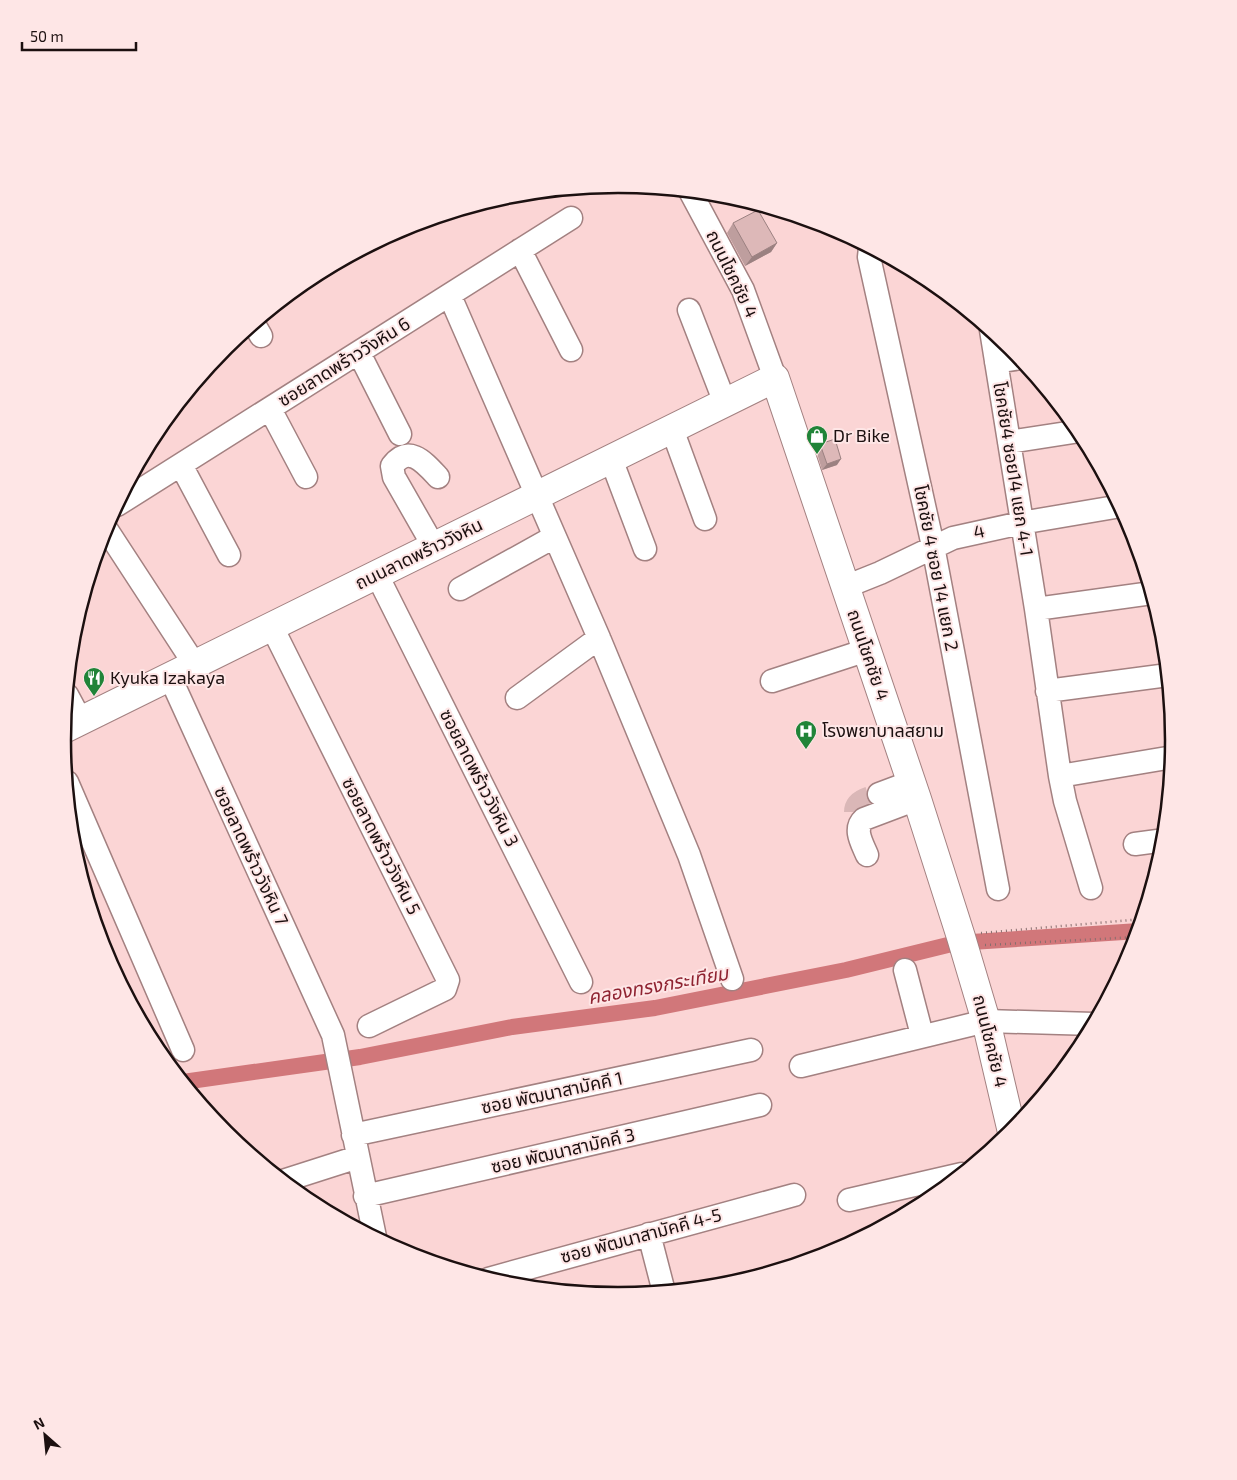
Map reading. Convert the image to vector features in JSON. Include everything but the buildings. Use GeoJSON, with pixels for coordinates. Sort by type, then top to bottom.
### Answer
{"type":"FeatureCollection","features":[{"type":"Feature","properties":{"kind":"main road","name":"ถนนลาดพร้าววังหิน"},"geometry":{"type":"LineString","coordinates":[[72,725],[774,378]]}},
{"type":"Feature","properties":{"kind":"main road","name":"ถนนโชคชัย 4"},"geometry":{"type":"LineString","coordinates":[[774,378],[914,790],[962,941],[986,1021],[1010,1122]]}},
{"type":"Feature","properties":{"kind":"street","name":"ถนนโชคชัย 4"},"geometry":{"type":"LineString","coordinates":[[694,198],[743,290],[774,378]]}},
{"type":"Feature","properties":{"kind":"street","name":"ซอยลาดพร้าววังหิน 6"},"geometry":{"type":"LineString","coordinates":[[128,497],[571,218]]}},
{"type":"Feature","properties":{"kind":"street"},"geometry":{"type":"LineString","coordinates":[[520,250],[571,350]]}},
{"type":"Feature","properties":{"kind":"street","name":"โชคชัย 4 ซอย 14 แยก 2"},"geometry":{"type":"LineString","coordinates":[[869,254],[933,546],[998,889]]}},
{"type":"Feature","properties":{"kind":"street"},"geometry":{"type":"LineString","coordinates":[[450,296],[599,638],[689,855],[732,979]]}},
{"type":"Feature","properties":{"kind":"street"},"geometry":{"type":"LineString","coordinates":[[689,310],[726,403]]}},
{"type":"Feature","properties":{"kind":"street","name":"โชคชัย4 ซอย14 แยก 4-1"},"geometry":{"type":"LineString","coordinates":[[993,342],[1036,609],[1060,776],[1065,801],[1091,888]]}},
{"type":"Feature","properties":{"kind":"street"},"geometry":{"type":"LineString","coordinates":[[359,353],[400,434]]}},
{"type":"Feature","properties":{"kind":"street"},"geometry":{"type":"LineString","coordinates":[[996,362],[1011,359]]}},
{"type":"Feature","properties":{"kind":"street"},"geometry":{"type":"LineString","coordinates":[[270,409],[306,477]]}},
{"type":"Feature","properties":{"kind":"street"},"geometry":{"type":"LineString","coordinates":[[672,429],[705,519]]}},
{"type":"Feature","properties":{"kind":"street"},"geometry":{"type":"LineString","coordinates":[[1009,442],[1071,432]]}},
{"type":"Feature","properties":{"kind":"street"},"geometry":{"type":"LineString","coordinates":[[434,547],[394,477],[392,466],[398,459],[404,456],[414,457],[425,463],[438,477]]}},
{"type":"Feature","properties":{"kind":"street"},"geometry":{"type":"LineString","coordinates":[[611,459],[645,549]]}},
{"type":"Feature","properties":{"kind":"street"},"geometry":{"type":"LineString","coordinates":[[181,465],[229,555]]}},
{"type":"Feature","properties":{"kind":"street","name":"4"},"geometry":{"type":"LineString","coordinates":[[845,586],[880,573],[933,546],[954,538],[1021,523],[1113,507]]}},
{"type":"Feature","properties":{"kind":"street"},"geometry":{"type":"LineString","coordinates":[[111,536],[195,665]]}},
{"type":"Feature","properties":{"kind":"street"},"geometry":{"type":"LineString","coordinates":[[460,589],[554,537]]}},
{"type":"Feature","properties":{"kind":"street","name":"ซอยลาดพร้าววังหิน 3"},"geometry":{"type":"LineString","coordinates":[[377,575],[581,982]]}},
{"type":"Feature","properties":{"kind":"street"},"geometry":{"type":"LineString","coordinates":[[1036,609],[1146,594]]}},
{"type":"Feature","properties":{"kind":"street","name":"ซอยลาดพร้าววังหิน 5"},"geometry":{"type":"LineString","coordinates":[[272,627],[448,980],[445,989],[369,1026]]}},
{"type":"Feature","properties":{"kind":"street"},"geometry":{"type":"LineString","coordinates":[[516,698],[599,638]]}},
{"type":"Feature","properties":{"kind":"street"},"geometry":{"type":"LineString","coordinates":[[772,681],[867,650]]}},
{"type":"Feature","properties":{"kind":"street"},"geometry":{"type":"LineString","coordinates":[[1047,691],[1162,676]]}},
{"type":"Feature","properties":{"kind":"street","name":"ซอยลาดพร้าววังหิน 7"},"geometry":{"type":"LineString","coordinates":[[170,677],[336,1050],[373,1229]]}},
{"type":"Feature","properties":{"kind":"street"},"geometry":{"type":"LineString","coordinates":[[1060,776],[1165,758]]}},
{"type":"Feature","properties":{"kind":"street"},"geometry":{"type":"LineString","coordinates":[[879,794],[914,790]]}},
{"type":"Feature","properties":{"kind":"street"},"geometry":{"type":"LineString","coordinates":[[867,855],[858,830],[860,815],[914,790]]}},
{"type":"Feature","properties":{"kind":"street"},"geometry":{"type":"LineString","coordinates":[[75,800],[183,1050]]}},
{"type":"Feature","properties":{"kind":"street"},"geometry":{"type":"LineString","coordinates":[[1135,844],[1156,841]]}},
{"type":"Feature","properties":{"kind":"street"},"geometry":{"type":"LineString","coordinates":[[905,970],[922,1035]]}},
{"type":"Feature","properties":{"kind":"street"},"geometry":{"type":"LineString","coordinates":[[801,1066],[922,1035],[986,1021],[1086,1024]]}},
{"type":"Feature","properties":{"kind":"street","name":"ซอย พัฒนาสามัคคี 1"},"geometry":{"type":"LineString","coordinates":[[290,1178],[355,1146],[751,1050]]}},
{"type":"Feature","properties":{"kind":"street","name":"ซอย พัฒนาสามัคคี 3"},"geometry":{"type":"LineString","coordinates":[[365,1196],[760,1105]]}},
{"type":"Feature","properties":{"kind":"street"},"geometry":{"type":"LineString","coordinates":[[849,1200],[947,1177]]}},
{"type":"Feature","properties":{"kind":"street","name":"ซอย พัฒนาสามัคคี 4-5"},"geometry":{"type":"LineString","coordinates":[[503,1275],[794,1195]]}},
{"type":"Feature","properties":{"kind":"street"},"geometry":{"type":"LineString","coordinates":[[649,1234],[662,1285]]}},
{"type":"Feature","properties":{"kind":"path"},"geometry":{"type":"LineString","coordinates":[[962,941],[1136,920]]}},
{"type":"Feature","properties":{"kind":"path"},"geometry":{"type":"LineString","coordinates":[[962,941],[1129,937]]}},
{"type":"Feature","properties":{"kind":"waterway","name":"คลองทรงกระเทียม"},"geometry":{"type":"LineString","coordinates":[[191,1081],[360,1057],[512,1027],[655,1008],[846,970],[956,943],[1131,932]]}},
{"type":"Feature","properties":{"kind":"tunnel"},"geometry":{"type":"LineString","coordinates":[[855,812],[857,804],[879,794]]}},
{"type":"Feature","properties":{"kind":"place","name":"Dr Bike"},"geometry":{"type":"Point","coordinates":[817,455]}},
{"type":"Feature","properties":{"kind":"place","name":"Kyuka Izakaya"},"geometry":{"type":"Point","coordinates":[94,697]}},
{"type":"Feature","properties":{"kind":"place","name":"โรงพยาบาลสยาม"},"geometry":{"type":"Point","coordinates":[806,750]}}]}
